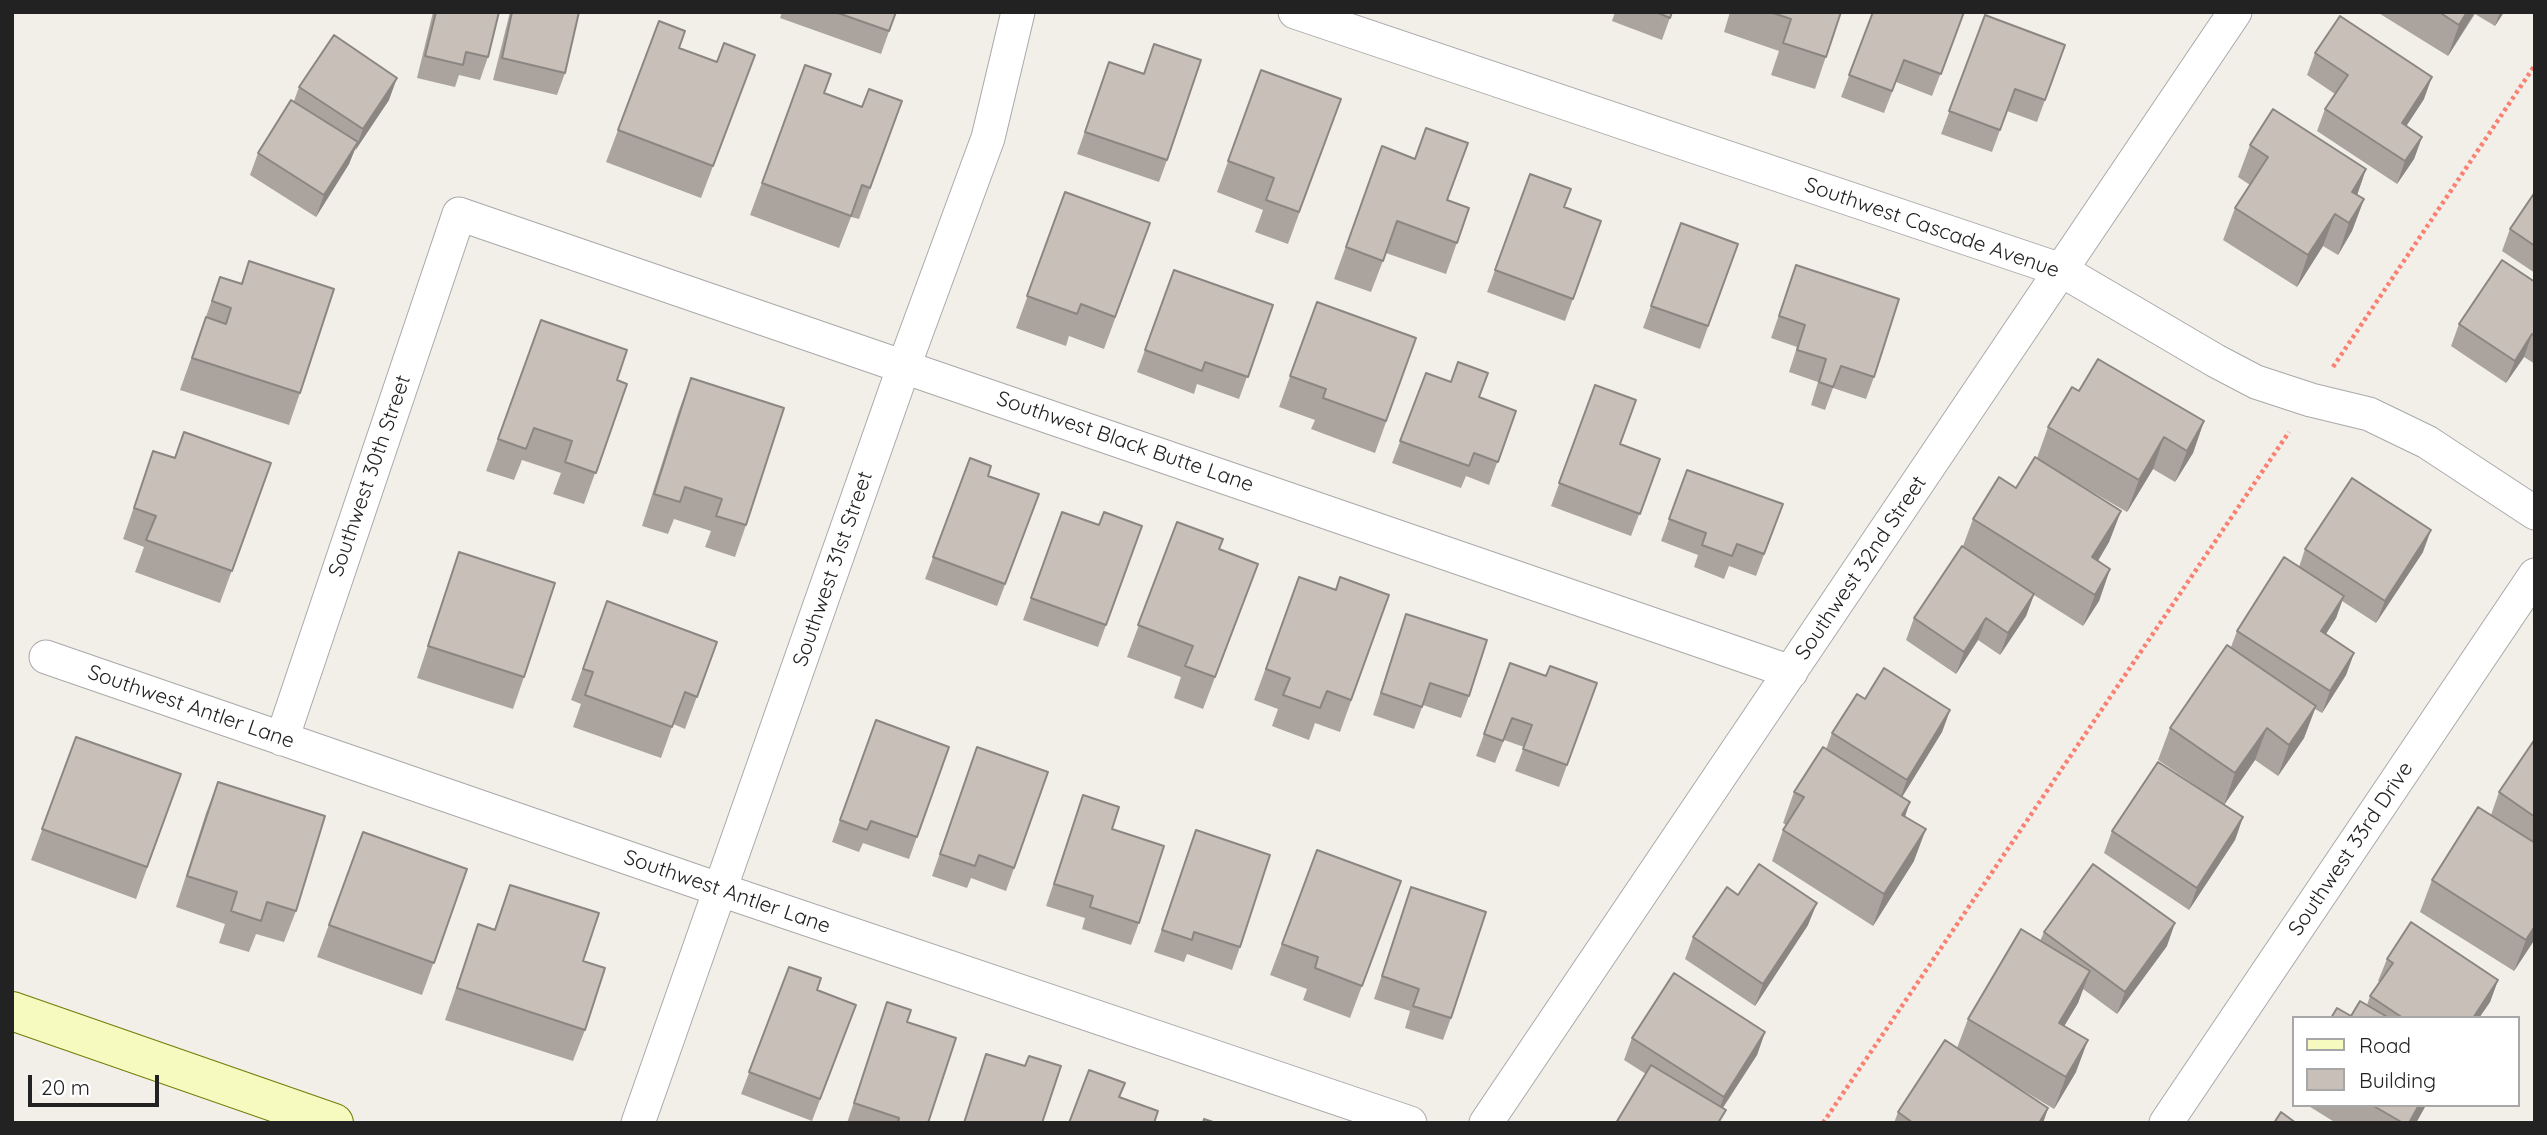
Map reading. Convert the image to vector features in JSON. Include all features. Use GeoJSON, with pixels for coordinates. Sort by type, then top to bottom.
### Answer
{"type":"FeatureCollection","features":[{"type":"Feature","properties":{"kind":"street","name":"Southwest 31st Street"},"geometry":{"type":"LineString","coordinates":[[638,1123],[904,366],[988,138],[1018,12]]}},
{"type":"Feature","properties":{"kind":"street","name":"Southwest Cascade Avenue"},"geometry":{"type":"LineString","coordinates":[[1295,12],[2061,270],[2256,382],[2311,400],[2370,414],[2427,442],[2535,513]]}},
{"type":"Feature","properties":{"kind":"street","name":"Southwest 32nd Street"},"geometry":{"type":"LineString","coordinates":[[1486,1123],[2235,12]]}},
{"type":"Feature","properties":{"kind":"street","name":"Southwest Black Butte Lane"},"geometry":{"type":"LineString","coordinates":[[458,214],[1790,672]]}},
{"type":"Feature","properties":{"kind":"street","name":"Southwest 30th Street"},"geometry":{"type":"LineString","coordinates":[[282,739],[458,214]]}},
{"type":"Feature","properties":{"kind":"street","name":"Southwest 33rd Drive"},"geometry":{"type":"LineString","coordinates":[[2166,1123],[2535,575]]}},
{"type":"Feature","properties":{"kind":"street","name":"Southwest Antler Lane"},"geometry":{"type":"LineString","coordinates":[[46,657],[721,890],[1410,1123]]}},
{"type":"Feature","properties":{"kind":"street"},"geometry":{"type":"LineString","coordinates":[[12,1011],[334,1123]]}},
{"type":"Feature","properties":{"kind":"path"},"geometry":{"type":"LineString","coordinates":[[1823,1123],[2535,65]]}},
{"type":"Feature","properties":{"kind":"building"},"geometry":{"type":"Polygon","coordinates":[[[436,12],[499,12],[488,57],[466,52],[463,65],[425,56],[436,12]]]}},
{"type":"Feature","properties":{"kind":"building"},"geometry":{"type":"Polygon","coordinates":[[[512,12],[579,12],[565,73],[502,58],[512,12]]]}},
{"type":"Feature","properties":{"kind":"building"},"geometry":{"type":"Polygon","coordinates":[[[835,12],[896,12],[889,31],[835,12]]]}},
{"type":"Feature","properties":{"kind":"building"},"geometry":{"type":"Polygon","coordinates":[[[1656,12],[1672,12],[1670,18],[1656,12]]]}},
{"type":"Feature","properties":{"kind":"building"},"geometry":{"type":"Polygon","coordinates":[[[1770,12],[1841,12],[1826,57],[1783,43],[1791,19],[1770,12]]]}},
{"type":"Feature","properties":{"kind":"building"},"geometry":{"type":"Polygon","coordinates":[[[1873,12],[1964,12],[1941,74],[1904,60],[1892,91],[1849,75],[1873,12]]]}},
{"type":"Feature","properties":{"kind":"building"},"geometry":{"type":"Polygon","coordinates":[[[2439,12],[2467,12],[2459,25],[2439,12]]]}},
{"type":"Feature","properties":{"kind":"building"},"geometry":{"type":"Polygon","coordinates":[[[1985,15],[2065,45],[2045,100],[2015,89],[2000,130],[1949,111],[1985,15]]]}},
{"type":"Feature","properties":{"kind":"building"},"geometry":{"type":"Polygon","coordinates":[[[2340,16],[2432,77],[2402,123],[2422,137],[2405,161],[2325,109],[2348,75],[2315,53],[2340,16]]]}},
{"type":"Feature","properties":{"kind":"building"},"geometry":{"type":"Polygon","coordinates":[[[659,21],[685,31],[679,48],[717,62],[724,43],[755,55],[713,166],[618,130],[659,21]]]}},
{"type":"Feature","properties":{"kind":"building"},"geometry":{"type":"Polygon","coordinates":[[[334,35],[397,78],[363,129],[299,87],[334,35]]]}},
{"type":"Feature","properties":{"kind":"building"},"geometry":{"type":"Polygon","coordinates":[[[1154,44],[1201,60],[1167,160],[1085,132],[1109,62],[1144,74],[1154,44]]]}},
{"type":"Feature","properties":{"kind":"building"},"geometry":{"type":"Polygon","coordinates":[[[805,65],[831,74],[824,93],[862,107],[869,89],[902,101],[870,188],[862,185],[851,216],[762,183],[805,65]]]}},
{"type":"Feature","properties":{"kind":"building"},"geometry":{"type":"Polygon","coordinates":[[[1261,70],[1341,99],[1299,212],[1266,200],[1274,178],[1228,161],[1261,70]]]}},
{"type":"Feature","properties":{"kind":"building"},"geometry":{"type":"Polygon","coordinates":[[[291,100],[358,142],[324,195],[258,153],[291,100]]]}},
{"type":"Feature","properties":{"kind":"building"},"geometry":{"type":"Polygon","coordinates":[[[2273,109],[2366,169],[2352,192],[2364,199],[2349,223],[2335,214],[2308,255],[2235,208],[2268,157],[2250,145],[2273,109]]]}},
{"type":"Feature","properties":{"kind":"building"},"geometry":{"type":"Polygon","coordinates":[[[1426,128],[1468,143],[1447,200],[1469,208],[1457,243],[1397,221],[1383,261],[1346,247],[1382,146],[1415,159],[1426,128]]]}},
{"type":"Feature","properties":{"kind":"building"},"geometry":{"type":"Polygon","coordinates":[[[1530,174],[1571,189],[1564,207],[1601,221],[1573,299],[1495,270],[1530,174]]]}},
{"type":"Feature","properties":{"kind":"building"},"geometry":{"type":"Polygon","coordinates":[[[1065,192],[1150,223],[1115,317],[1081,304],[1077,314],[1027,296],[1065,192]]]}},
{"type":"Feature","properties":{"kind":"building"},"geometry":{"type":"Polygon","coordinates":[[[2535,192],[2535,246],[2510,229],[2535,192]]]}},
{"type":"Feature","properties":{"kind":"building"},"geometry":{"type":"Polygon","coordinates":[[[1681,223],[1738,244],[1708,326],[1651,306],[1681,223]]]}},
{"type":"Feature","properties":{"kind":"building"},"geometry":{"type":"Polygon","coordinates":[[[2502,260],[2535,282],[2535,336],[2532,334],[2515,361],[2459,324],[2502,260]]]}},
{"type":"Feature","properties":{"kind":"building"},"geometry":{"type":"Polygon","coordinates":[[[249,261],[334,289],[300,393],[192,358],[206,317],[226,324],[231,308],[212,301],[220,277],[242,284],[249,261]]]}},
{"type":"Feature","properties":{"kind":"building"},"geometry":{"type":"Polygon","coordinates":[[[1796,265],[1899,299],[1874,377],[1841,366],[1833,387],[1819,382],[1826,359],[1797,350],[1805,325],[1779,316],[1796,265]]]}},
{"type":"Feature","properties":{"kind":"building"},"geometry":{"type":"Polygon","coordinates":[[[1174,270],[1273,305],[1248,377],[1205,362],[1202,371],[1145,350],[1174,270]]]}},
{"type":"Feature","properties":{"kind":"building"},"geometry":{"type":"Polygon","coordinates":[[[1317,302],[1416,338],[1386,421],[1323,398],[1326,389],[1290,376],[1317,302]]]}},
{"type":"Feature","properties":{"kind":"building"},"geometry":{"type":"Polygon","coordinates":[[[541,320],[627,350],[617,380],[627,384],[596,473],[565,462],[572,441],[534,428],[526,449],[498,439],[541,320]]]}},
{"type":"Feature","properties":{"kind":"building"},"geometry":{"type":"Polygon","coordinates":[[[2098,359],[2204,421],[2187,451],[2164,437],[2139,480],[2048,427],[2072,387],[2079,391],[2098,359]]]}},
{"type":"Feature","properties":{"kind":"building"},"geometry":{"type":"Polygon","coordinates":[[[1458,362],[1488,373],[1479,397],[1516,411],[1498,462],[1474,453],[1469,466],[1400,441],[1426,373],[1451,382],[1458,362]]]}},
{"type":"Feature","properties":{"kind":"building"},"geometry":{"type":"Polygon","coordinates":[[[691,378],[784,408],[746,525],[716,516],[722,499],[685,487],[680,502],[654,494],[691,378]]]}},
{"type":"Feature","properties":{"kind":"building"},"geometry":{"type":"Polygon","coordinates":[[[1595,385],[1636,400],[1620,444],[1660,459],[1640,514],[1559,483],[1595,385]]]}},
{"type":"Feature","properties":{"kind":"building"},"geometry":{"type":"Polygon","coordinates":[[[184,432],[271,463],[232,571],[146,540],[156,516],[134,508],[153,451],[175,458],[184,432]]]}},
{"type":"Feature","properties":{"kind":"building"},"geometry":{"type":"Polygon","coordinates":[[[2035,457],[2121,511],[2092,557],[2110,569],[2095,595],[1973,519],[1999,477],[2016,488],[2035,457]]]}},
{"type":"Feature","properties":{"kind":"building"},"geometry":{"type":"Polygon","coordinates":[[[970,458],[991,466],[988,476],[1039,494],[1005,584],[933,557],[970,458]]]}},
{"type":"Feature","properties":{"kind":"building"},"geometry":{"type":"Polygon","coordinates":[[[1687,470],[1783,504],[1764,554],[1737,544],[1732,556],[1702,545],[1706,533],[1669,519],[1687,470]]]}},
{"type":"Feature","properties":{"kind":"building"},"geometry":{"type":"Polygon","coordinates":[[[2352,478],[2431,530],[2385,601],[2305,549],[2352,478]]]}},
{"type":"Feature","properties":{"kind":"building"},"geometry":{"type":"Polygon","coordinates":[[[1062,512],[1099,525],[1104,512],[1142,526],[1106,625],[1031,598],[1062,512]]]}},
{"type":"Feature","properties":{"kind":"building"},"geometry":{"type":"Polygon","coordinates":[[[1177,522],[1223,539],[1219,549],[1258,564],[1215,677],[1185,666],[1193,646],[1138,625],[1177,522]]]}},
{"type":"Feature","properties":{"kind":"building"},"geometry":{"type":"Polygon","coordinates":[[[1962,546],[2034,594],[2008,633],[1986,618],[1964,652],[1914,618],[1962,546]]]}},
{"type":"Feature","properties":{"kind":"building"},"geometry":{"type":"Polygon","coordinates":[[[459,552],[555,583],[524,677],[428,646],[459,552]]]}},
{"type":"Feature","properties":{"kind":"building"},"geometry":{"type":"Polygon","coordinates":[[[2284,557],[2344,596],[2321,631],[2354,653],[2330,691],[2237,631],[2284,557]]]}},
{"type":"Feature","properties":{"kind":"building"},"geometry":{"type":"Polygon","coordinates":[[[1299,577],[1336,590],[1340,577],[1389,595],[1351,700],[1327,691],[1320,708],[1283,695],[1290,678],[1266,669],[1299,577]]]}},
{"type":"Feature","properties":{"kind":"building"},"geometry":{"type":"Polygon","coordinates":[[[607,601],[717,642],[697,697],[685,692],[672,727],[585,695],[593,672],[583,669],[607,601]]]}},
{"type":"Feature","properties":{"kind":"building"},"geometry":{"type":"Polygon","coordinates":[[[1406,614],[1487,640],[1469,696],[1430,683],[1422,707],[1381,693],[1406,614]]]}},
{"type":"Feature","properties":{"kind":"building"},"geometry":{"type":"Polygon","coordinates":[[[2227,645],[2316,706],[2289,745],[2267,728],[2235,773],[2170,728],[2227,645]]]}},
{"type":"Feature","properties":{"kind":"building"},"geometry":{"type":"Polygon","coordinates":[[[1510,663],[1546,676],[1550,666],[1597,683],[1567,765],[1523,749],[1532,725],[1512,718],[1503,741],[1484,734],[1510,663]]]}},
{"type":"Feature","properties":{"kind":"building"},"geometry":{"type":"Polygon","coordinates":[[[1884,668],[1950,710],[1907,780],[1832,733],[1857,694],[1865,699],[1884,668]]]}},
{"type":"Feature","properties":{"kind":"building"},"geometry":{"type":"Polygon","coordinates":[[[876,720],[949,747],[917,837],[871,821],[867,830],[840,820],[876,720]]]}},
{"type":"Feature","properties":{"kind":"building"},"geometry":{"type":"Polygon","coordinates":[[[76,737],[181,774],[147,867],[42,829],[76,737]]]}},
{"type":"Feature","properties":{"kind":"building"},"geometry":{"type":"Polygon","coordinates":[[[2535,739],[2535,817],[2499,792],[2535,739]]]}},
{"type":"Feature","properties":{"kind":"building"},"geometry":{"type":"Polygon","coordinates":[[[977,747],[1048,772],[1014,868],[979,855],[975,866],[940,854],[977,747]]]}},
{"type":"Feature","properties":{"kind":"building"},"geometry":{"type":"Polygon","coordinates":[[[1823,747],[1910,802],[1902,815],[1926,829],[1884,894],[1783,830],[1804,797],[1794,792],[1823,747]]]}},
{"type":"Feature","properties":{"kind":"building"},"geometry":{"type":"Polygon","coordinates":[[[2158,762],[2243,817],[2197,888],[2112,831],[2158,762]]]}},
{"type":"Feature","properties":{"kind":"building"},"geometry":{"type":"Polygon","coordinates":[[[218,782],[325,816],[296,911],[267,902],[261,921],[231,911],[237,892],[187,876],[218,782]]]}},
{"type":"Feature","properties":{"kind":"building"},"geometry":{"type":"Polygon","coordinates":[[[1083,795],[1119,807],[1112,829],[1164,846],[1139,923],[1090,907],[1093,896],[1054,884],[1083,795]]]}},
{"type":"Feature","properties":{"kind":"building"},"geometry":{"type":"Polygon","coordinates":[[[2478,807],[2535,843],[2535,926],[2526,940],[2432,880],[2478,807]]]}},
{"type":"Feature","properties":{"kind":"building"},"geometry":{"type":"Polygon","coordinates":[[[1196,830],[1270,855],[1240,947],[1194,932],[1192,940],[1162,930],[1196,830]]]}},
{"type":"Feature","properties":{"kind":"building"},"geometry":{"type":"Polygon","coordinates":[[[363,832],[467,869],[434,963],[329,925],[363,832]]]}},
{"type":"Feature","properties":{"kind":"building"},"geometry":{"type":"Polygon","coordinates":[[[1317,850],[1401,881],[1362,986],[1315,968],[1318,957],[1282,944],[1317,850]]]}},
{"type":"Feature","properties":{"kind":"building"},"geometry":{"type":"Polygon","coordinates":[[[1759,864],[1817,903],[1763,984],[1693,937],[1727,887],[1738,895],[1759,864]]]}},
{"type":"Feature","properties":{"kind":"building"},"geometry":{"type":"Polygon","coordinates":[[[2093,864],[2175,923],[2125,992],[2044,932],[2093,864]]]}},
{"type":"Feature","properties":{"kind":"building"},"geometry":{"type":"Polygon","coordinates":[[[510,885],[599,913],[583,961],[605,968],[585,1030],[457,988],[478,924],[495,930],[510,885]]]}},
{"type":"Feature","properties":{"kind":"building"},"geometry":{"type":"Polygon","coordinates":[[[1411,887],[1486,912],[1451,1018],[1413,1006],[1419,989],[1382,976],[1411,887]]]}},
{"type":"Feature","properties":{"kind":"building"},"geometry":{"type":"Polygon","coordinates":[[[2411,922],[2498,980],[2474,1016],[2400,1016],[2370,996],[2393,963],[2387,959],[2411,922]]]}},
{"type":"Feature","properties":{"kind":"building"},"geometry":{"type":"Polygon","coordinates":[[[2021,929],[2090,971],[2059,1023],[2088,1040],[2066,1077],[1968,1019],[2021,929]]]}},
{"type":"Feature","properties":{"kind":"building"},"geometry":{"type":"Polygon","coordinates":[[[789,967],[821,978],[817,990],[856,1005],[820,1099],[749,1072],[789,967]]]}},
{"type":"Feature","properties":{"kind":"building"},"geometry":{"type":"Polygon","coordinates":[[[1674,973],[1765,1032],[1724,1097],[1632,1038],[1674,973]]]}},
{"type":"Feature","properties":{"kind":"building"},"geometry":{"type":"Polygon","coordinates":[[[2360,1001],[2386,1016],[2351,1016],[2360,1001]]]}},
{"type":"Feature","properties":{"kind":"building"},"geometry":{"type":"Polygon","coordinates":[[[887,1002],[911,1010],[907,1022],[956,1038],[928,1123],[898,1123],[899,1118],[854,1103],[887,1002]]]}},
{"type":"Feature","properties":{"kind":"building"},"geometry":{"type":"Polygon","coordinates":[[[2337,1008],[2351,1016],[2332,1016],[2337,1008]]]}},
{"type":"Feature","properties":{"kind":"building"},"geometry":{"type":"Polygon","coordinates":[[[1945,1040],[2048,1108],[2039,1123],[1913,1123],[1898,1112],[1945,1040]]]}},
{"type":"Feature","properties":{"kind":"building"},"geometry":{"type":"Polygon","coordinates":[[[986,1054],[1025,1066],[1029,1056],[1061,1066],[1042,1123],[964,1123],[986,1054]]]}},
{"type":"Feature","properties":{"kind":"building"},"geometry":{"type":"Polygon","coordinates":[[[1651,1065],[1726,1110],[1718,1123],[1616,1123],[1651,1065]]]}},
{"type":"Feature","properties":{"kind":"building"},"geometry":{"type":"Polygon","coordinates":[[[1089,1070],[1125,1083],[1119,1097],[1158,1111],[1154,1123],[1069,1123],[1089,1070]]]}},
{"type":"Feature","properties":{"kind":"building"},"geometry":{"type":"Polygon","coordinates":[[[2375,1107],[2418,1107],[2409,1123],[2403,1123],[2375,1107]]]}},
{"type":"Feature","properties":{"kind":"building"},"geometry":{"type":"Polygon","coordinates":[[[2281,1112],[2296,1123],[2274,1123],[2281,1112]]]}}]}
